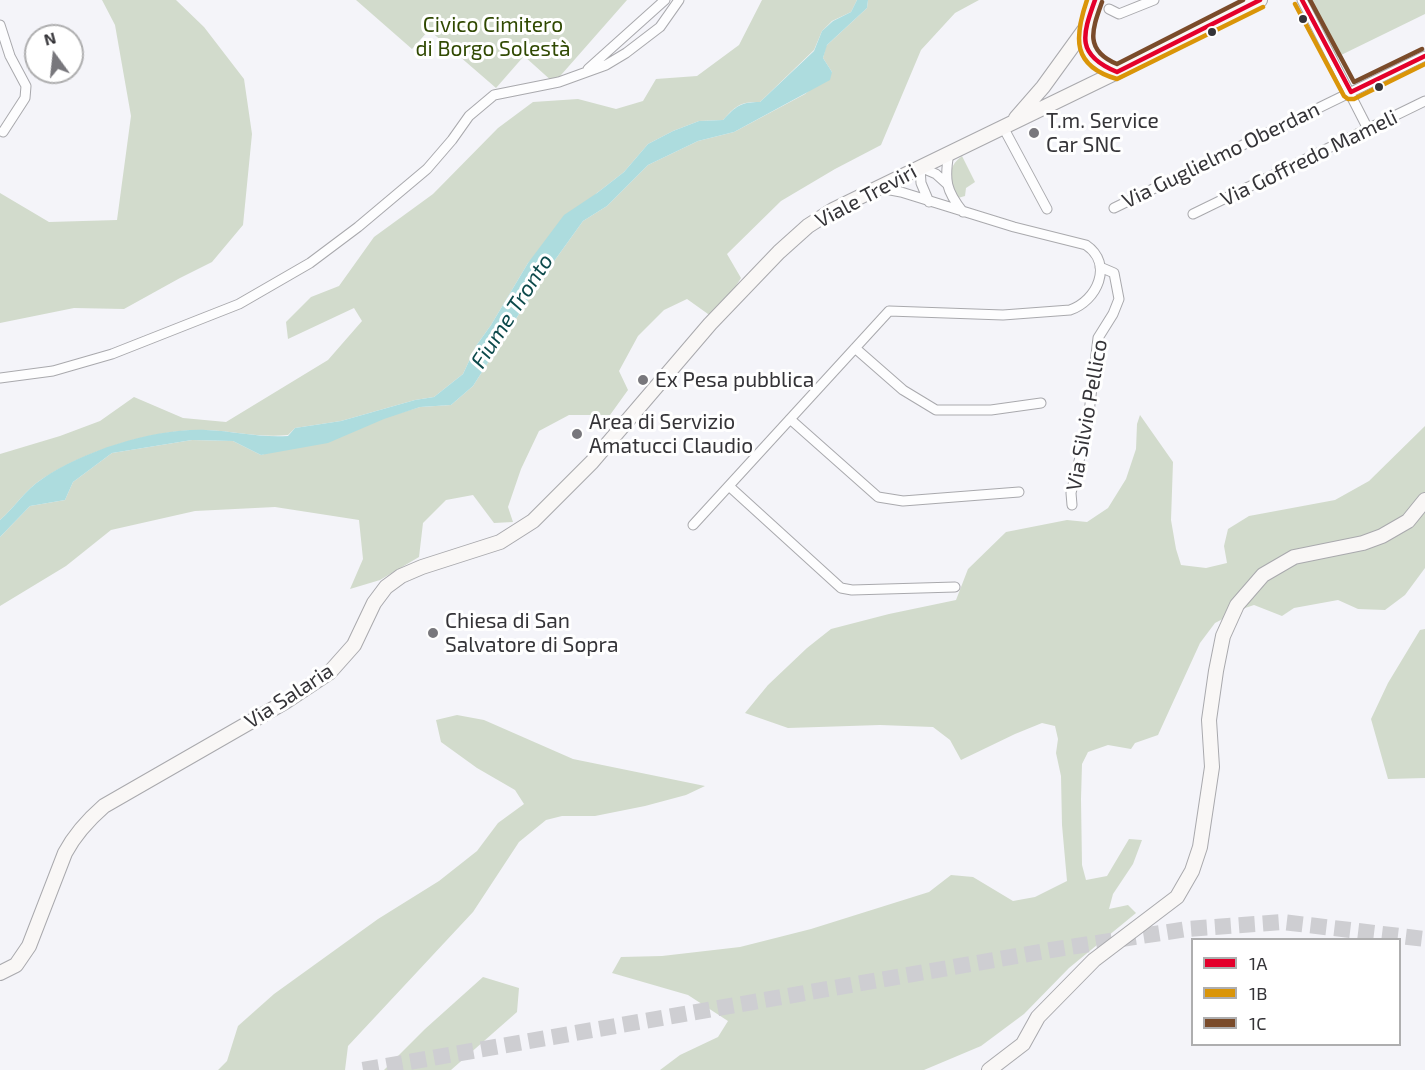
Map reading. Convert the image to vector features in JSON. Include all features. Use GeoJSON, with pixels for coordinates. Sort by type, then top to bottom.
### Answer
{"type":"FeatureCollection","features":[{"type":"Feature","properties":{"kind":"main road"},"geometry":{"type":"LineString","coordinates":[[1008,124],[1043,87],[1085,29],[1095,0]]}},
{"type":"Feature","properties":{"kind":"main road","name":"Viale Treviri"},"geometry":{"type":"LineString","coordinates":[[527,526],[592,462],[710,324],[808,225],[833,210],[1117,72],[1253,2]]}},
{"type":"Feature","properties":{"kind":"main road"},"geometry":{"type":"LineString","coordinates":[[1085,29],[1088,50],[1092,58],[1117,72]]}},
{"type":"Feature","properties":{"kind":"main road"},"geometry":{"type":"LineString","coordinates":[[990,1070],[1023,1044],[1038,1017],[1094,960],[1177,897],[1192,871],[1204,825],[1212,767],[1209,720],[1216,671],[1223,636],[1237,605],[1263,575],[1294,557],[1363,543],[1382,536],[1408,521],[1425,500]]}},
{"type":"Feature","properties":{"kind":"main road","name":"Via Salaria"},"geometry":{"type":"LineString","coordinates":[[0,973],[16,965],[29,946],[65,853],[71,840],[87,820],[104,806],[285,702],[330,672],[354,645],[374,603],[386,587],[401,576],[422,567],[487,548],[527,526]]}},
{"type":"Feature","properties":{"kind":"street"},"geometry":{"type":"LineString","coordinates":[[586,71],[665,0]]}},
{"type":"Feature","properties":{"kind":"street"},"geometry":{"type":"LineString","coordinates":[[0,378],[53,370],[112,354],[239,304],[310,263],[358,227],[427,169],[469,116],[494,95],[559,82],[606,65],[660,27],[679,0]]}},
{"type":"Feature","properties":{"kind":"street"},"geometry":{"type":"LineString","coordinates":[[1109,9],[1119,14],[1154,0]]}},
{"type":"Feature","properties":{"kind":"street"},"geometry":{"type":"LineString","coordinates":[[1302,0],[1368,129]]}},
{"type":"Feature","properties":{"kind":"street"},"geometry":{"type":"LineString","coordinates":[[0,26],[10,56],[26,86],[25,98],[3,132]]}},
{"type":"Feature","properties":{"kind":"street"},"geometry":{"type":"LineString","coordinates":[[617,43],[620,50],[626,53]]}},
{"type":"Feature","properties":{"kind":"street","name":"Via Guglielmo Oberdan"},"geometry":{"type":"LineString","coordinates":[[1114,208],[1425,56]]}},
{"type":"Feature","properties":{"kind":"street","name":"Via Goffredo Mameli"},"geometry":{"type":"LineString","coordinates":[[1193,214],[1425,101]]}},
{"type":"Feature","properties":{"kind":"street"},"geometry":{"type":"LineString","coordinates":[[1008,124],[1047,209]]}},
{"type":"Feature","properties":{"kind":"street"},"geometry":{"type":"LineString","coordinates":[[949,153],[946,171],[947,184],[952,199],[963,212]]}},
{"type":"Feature","properties":{"kind":"street"},"geometry":{"type":"LineString","coordinates":[[929,202],[921,183],[920,167],[936,174],[947,184]]}},
{"type":"Feature","properties":{"kind":"street"},"geometry":{"type":"LineString","coordinates":[[693,525],[889,311],[1003,315],[1054,312],[1080,307],[1100,281],[1100,267],[1095,251],[1086,245],[963,212],[901,192],[878,188]]}},
{"type":"Feature","properties":{"kind":"street","name":"Via Silvio Pellico"},"geometry":{"type":"LineString","coordinates":[[1072,505],[1071,493],[1087,429],[1098,338],[1113,315],[1119,299],[1114,273],[1100,267]]}},
{"type":"Feature","properties":{"kind":"street"},"geometry":{"type":"LineString","coordinates":[[855,348],[903,390],[936,410],[991,410],[1041,402]]}},
{"type":"Feature","properties":{"kind":"street"},"geometry":{"type":"LineString","coordinates":[[790,419],[878,497],[903,501],[1018,492]]}},
{"type":"Feature","properties":{"kind":"street"},"geometry":{"type":"LineString","coordinates":[[730,487],[841,588],[852,590],[955,587]]}},
{"type":"Feature","properties":{"kind":"green space"},"geometry":{"type":"Polygon","coordinates":[[[102,0],[176,0],[204,27],[244,79],[252,134],[243,225],[212,262],[124,309],[74,308],[0,323],[0,193],[49,222],[117,220],[131,116],[115,25],[102,0]]]}},
{"type":"Feature","properties":{"kind":"green space","name":"Civico Cimitero di Borgo Solestà"},"geometry":{"type":"Polygon","coordinates":[[[356,0],[627,0],[554,83],[524,56],[496,88],[429,30],[412,49],[356,0]]]}},
{"type":"Feature","properties":{"kind":"green space"},"geometry":{"type":"Polygon","coordinates":[[[762,0],[857,0],[851,12],[832,21],[822,31],[814,50],[760,102],[748,102],[735,108],[723,120],[699,121],[648,144],[624,172],[597,193],[528,263],[476,346],[463,374],[434,397],[415,400],[341,421],[295,428],[288,435],[267,436],[186,430],[121,443],[78,459],[42,479],[0,520],[0,454],[100,421],[134,397],[183,418],[226,422],[328,360],[362,321],[354,308],[288,339],[286,322],[311,297],[339,286],[374,237],[433,194],[498,128],[533,102],[578,99],[616,109],[643,101],[656,79],[697,76],[739,45],[762,0]]]}},
{"type":"Feature","properties":{"kind":"green space"},"geometry":{"type":"Polygon","coordinates":[[[868,0],[979,0],[955,13],[921,50],[881,145],[781,201],[727,254],[741,278],[715,319],[687,299],[664,310],[638,336],[619,371],[628,390],[610,415],[569,415],[539,431],[521,469],[508,507],[513,522],[494,523],[473,495],[446,500],[423,523],[419,557],[380,580],[350,589],[363,559],[359,520],[275,507],[195,511],[111,530],[66,566],[0,606],[0,537],[30,506],[65,500],[73,482],[112,453],[192,440],[233,441],[261,455],[420,407],[451,405],[473,386],[542,278],[583,221],[607,206],[648,165],[698,141],[734,132],[805,94],[832,72],[823,58],[826,46],[867,8],[868,0]]]}},
{"type":"Feature","properties":{"kind":"green space"},"geometry":{"type":"Polygon","coordinates":[[[1306,0],[1425,0],[1425,14],[1337,57],[1306,0]]]}},
{"type":"Feature","properties":{"kind":"green space"},"geometry":{"type":"Polygon","coordinates":[[[962,156],[975,182],[966,188],[965,196],[958,198],[951,181],[951,170],[962,156]]]}},
{"type":"Feature","properties":{"kind":"green space"},"geometry":{"type":"Polygon","coordinates":[[[1140,415],[1173,462],[1171,520],[1181,565],[1206,568],[1227,563],[1224,546],[1228,529],[1249,516],[1335,500],[1369,481],[1425,426],[1425,568],[1405,595],[1385,610],[1358,609],[1338,600],[1294,608],[1282,616],[1254,605],[1215,623],[1200,643],[1158,735],[1135,743],[1131,749],[1108,745],[1088,752],[1082,764],[1081,799],[1082,865],[1086,880],[1107,876],[1129,839],[1142,840],[1133,864],[1113,894],[1109,909],[1128,905],[1136,913],[1069,968],[1024,1014],[981,1046],[924,1070],[660,1070],[680,1055],[718,1037],[728,1021],[688,995],[612,973],[621,957],[662,956],[740,947],[811,929],[929,892],[951,875],[973,877],[1013,901],[1035,897],[1067,881],[1061,776],[1056,753],[1058,739],[1055,726],[1042,723],[961,760],[950,740],[933,727],[880,725],[788,728],[745,713],[768,685],[831,629],[956,600],[968,569],[1006,532],[1067,520],[1087,522],[1108,508],[1126,479],[1136,449],[1137,424],[1140,415]]]}},
{"type":"Feature","properties":{"kind":"green space"},"geometry":{"type":"Polygon","coordinates":[[[1425,629],[1425,778],[1388,779],[1371,719],[1388,683],[1420,630],[1425,629]]]}},
{"type":"Feature","properties":{"kind":"green space"},"geometry":{"type":"Polygon","coordinates":[[[457,715],[484,720],[573,759],[705,786],[686,795],[645,806],[595,816],[562,816],[546,820],[519,842],[473,912],[348,1046],[345,1070],[218,1070],[227,1061],[238,1026],[274,994],[378,919],[439,881],[477,851],[498,823],[524,804],[515,790],[477,768],[441,742],[436,720],[457,715]]]}},
{"type":"Feature","properties":{"kind":"green space"},"geometry":{"type":"Polygon","coordinates":[[[483,977],[519,988],[517,1012],[451,1070],[384,1070],[425,1029],[483,977]]]}},
{"type":"Feature","properties":{"kind":"water","name":"Fiume Tronto"},"geometry":{"type":"Polygon","coordinates":[[[857,0],[868,0],[867,8],[827,45],[823,58],[832,72],[830,80],[734,132],[698,141],[648,165],[607,206],[583,221],[542,278],[473,386],[451,405],[420,407],[384,419],[328,443],[261,455],[233,441],[192,440],[112,453],[73,482],[65,500],[30,506],[0,537],[0,520],[36,483],[59,468],[99,450],[143,437],[186,430],[288,436],[295,428],[341,421],[415,400],[434,397],[463,374],[476,346],[528,263],[564,215],[624,172],[648,144],[699,121],[723,120],[735,108],[743,104],[760,102],[814,51],[822,31],[833,21],[851,12],[857,0]]]}},
{"type":"Feature","properties":{"kind":"tunnel"},"geometry":{"type":"LineString","coordinates":[[363,1070],[1051,950],[1187,929],[1283,922],[1425,939]]}},
{"type":"Feature","properties":{"kind":"transit line","name":"1B"},"geometry":{"type":"LineString","coordinates":[[1087,0],[1080,27],[1080,49],[1092,67],[1117,79],[1263,7]]}},
{"type":"Feature","properties":{"kind":"transit line","name":"1A"},"geometry":{"type":"LineString","coordinates":[[1095,0],[1087,24],[1086,43],[1094,59],[1117,72],[1260,0]]}},
{"type":"Feature","properties":{"kind":"transit line","name":"1C"},"geometry":{"type":"LineString","coordinates":[[1102,2],[1095,22],[1093,38],[1099,52],[1117,64],[1243,0]]}},
{"type":"Feature","properties":{"kind":"transit line","name":"1A"},"geometry":{"type":"LineString","coordinates":[[1302,0],[1351,92],[1425,56]]}},
{"type":"Feature","properties":{"kind":"transit line","name":"1C"},"geometry":{"type":"LineString","coordinates":[[1310,0],[1354,82],[1422,49]]}},
{"type":"Feature","properties":{"kind":"transit line","name":"1B"},"geometry":{"type":"LineString","coordinates":[[1295,4],[1344,96],[1348,99],[1354,99],[1425,64]]}},
{"type":"Feature","properties":{"kind":"place","name":"T.m. Service Car SNC"},"geometry":{"type":"Point","coordinates":[1034,133]}},
{"type":"Feature","properties":{"kind":"place","name":"Ex Pesa pubblica"},"geometry":{"type":"Point","coordinates":[643,380]}},
{"type":"Feature","properties":{"kind":"place","name":"Area di Servizio Amatucci Claudio"},"geometry":{"type":"Point","coordinates":[577,434]}},
{"type":"Feature","properties":{"kind":"place","name":"Chiesa di San Salvatore di Sopra"},"geometry":{"type":"Point","coordinates":[433,633]}}]}
